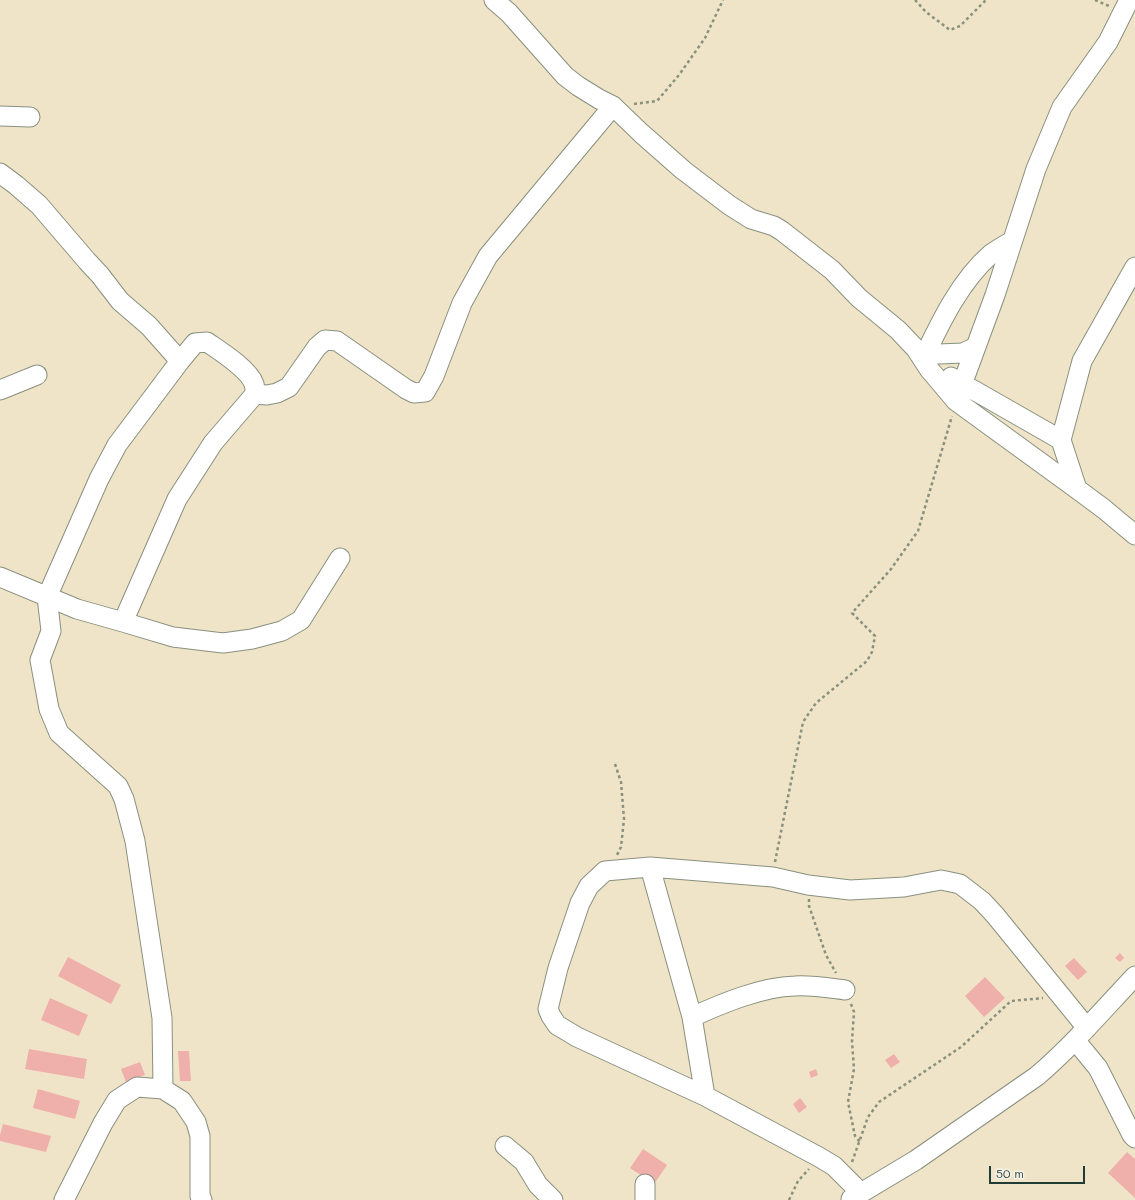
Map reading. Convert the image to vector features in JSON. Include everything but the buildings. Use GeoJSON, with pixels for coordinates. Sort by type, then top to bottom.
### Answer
{"type":"FeatureCollection","features":[{"type":"Feature","properties":{"kind":"street"},"geometry":{"type":"LineString","coordinates":[[494,0],[509,13],[565,76],[578,86],[613,106],[683,170],[729,206],[751,219],[774,226],[832,270],[859,298],[898,330],[922,353],[929,369],[1135,535]]}},
{"type":"Feature","properties":{"kind":"street"},"geometry":{"type":"LineString","coordinates":[[959,393],[995,295],[1036,169],[1062,107],[1108,42],[1129,0]]}},
{"type":"Feature","properties":{"kind":"street"},"geometry":{"type":"LineString","coordinates":[[255,394],[267,395],[277,393],[289,387],[317,347],[325,340],[337,342],[406,389],[414,393],[425,392],[434,376],[462,302],[488,256],[613,106]]}},
{"type":"Feature","properties":{"kind":"street"},"geometry":{"type":"LineString","coordinates":[[0,116],[30,117]]}},
{"type":"Feature","properties":{"kind":"street"},"geometry":{"type":"LineString","coordinates":[[0,173],[39,205],[100,275],[120,301],[149,326],[180,362]]}},
{"type":"Feature","properties":{"kind":"street"},"geometry":{"type":"LineString","coordinates":[[922,353],[933,338],[959,291],[976,270],[992,254],[1012,241]]}},
{"type":"Feature","properties":{"kind":"street"},"geometry":{"type":"LineString","coordinates":[[1077,488],[1061,440],[1082,361],[1135,267]]}},
{"type":"Feature","properties":{"kind":"street"},"geometry":{"type":"LineString","coordinates":[[123,622],[177,499],[213,442],[255,394],[254,385],[249,377],[235,362],[208,342],[196,343],[180,362],[117,445],[99,479],[47,597],[51,631],[40,660],[49,709],[59,733],[118,786],[124,799],[135,841],[162,1018],[163,1089]]}},
{"type":"Feature","properties":{"kind":"street"},"geometry":{"type":"LineString","coordinates":[[922,353],[963,353],[976,347]]}},
{"type":"Feature","properties":{"kind":"street"},"geometry":{"type":"LineString","coordinates":[[0,390],[37,376]]}},
{"type":"Feature","properties":{"kind":"street"},"geometry":{"type":"LineString","coordinates":[[959,393],[977,392],[1061,440]]}},
{"type":"Feature","properties":{"kind":"street"},"geometry":{"type":"LineString","coordinates":[[0,577],[77,609],[173,637],[223,643],[252,639],[282,631],[301,620],[340,558]]}},
{"type":"Feature","properties":{"kind":"street"},"geometry":{"type":"LineString","coordinates":[[650,867],[692,1017],[705,1096]]}},
{"type":"Feature","properties":{"kind":"street"},"geometry":{"type":"LineString","coordinates":[[1135,976],[1081,1034],[1056,1060],[1042,1072],[916,1160],[856,1197],[846,1177],[834,1166],[705,1096],[577,1037],[557,1025],[548,1009],[558,968],[580,903],[589,886],[605,871],[650,867],[773,877],[808,885],[850,890],[904,886],[941,880],[960,884],[982,901],[995,915],[1062,999],[1081,1034],[1132,1135],[1135,1138]]}},
{"type":"Feature","properties":{"kind":"street"},"geometry":{"type":"LineString","coordinates":[[692,1017],[717,1005],[768,989],[796,986],[845,990]]}},
{"type":"Feature","properties":{"kind":"street"},"geometry":{"type":"LineString","coordinates":[[64,1200],[103,1123],[117,1100],[137,1087],[163,1089],[182,1101],[196,1122],[200,1136],[200,1196],[202,1200]]}},
{"type":"Feature","properties":{"kind":"street"},"geometry":{"type":"LineString","coordinates":[[505,1146],[524,1162],[538,1185],[553,1200]]}},
{"type":"Feature","properties":{"kind":"path"},"geometry":{"type":"LineString","coordinates":[[613,106],[657,101],[679,76],[705,38],[723,0]]}},
{"type":"Feature","properties":{"kind":"path"},"geometry":{"type":"LineString","coordinates":[[915,0],[926,12],[950,30],[960,26],[986,0]]}},
{"type":"Feature","properties":{"kind":"path"},"geometry":{"type":"LineString","coordinates":[[773,877],[803,722],[816,704],[867,661],[872,652],[875,636],[852,613],[891,569],[918,532],[959,393]]}},
{"type":"Feature","properties":{"kind":"path"},"geometry":{"type":"LineString","coordinates":[[605,871],[616,857],[621,847],[624,819],[621,782],[615,764]]}},
{"type":"Feature","properties":{"kind":"path"},"geometry":{"type":"LineString","coordinates":[[808,885],[809,906],[826,955],[845,990],[854,1012],[852,1041],[854,1069],[848,1102],[855,1136],[860,1142]]}},
{"type":"Feature","properties":{"kind":"path"},"geometry":{"type":"LineString","coordinates":[[846,1177],[868,1117],[879,1102],[961,1047],[1011,1001],[1038,997],[1062,999]]}},
{"type":"Feature","properties":{"kind":"path"},"geometry":{"type":"LineString","coordinates":[[789,1200],[798,1181],[819,1158]]}}]}
